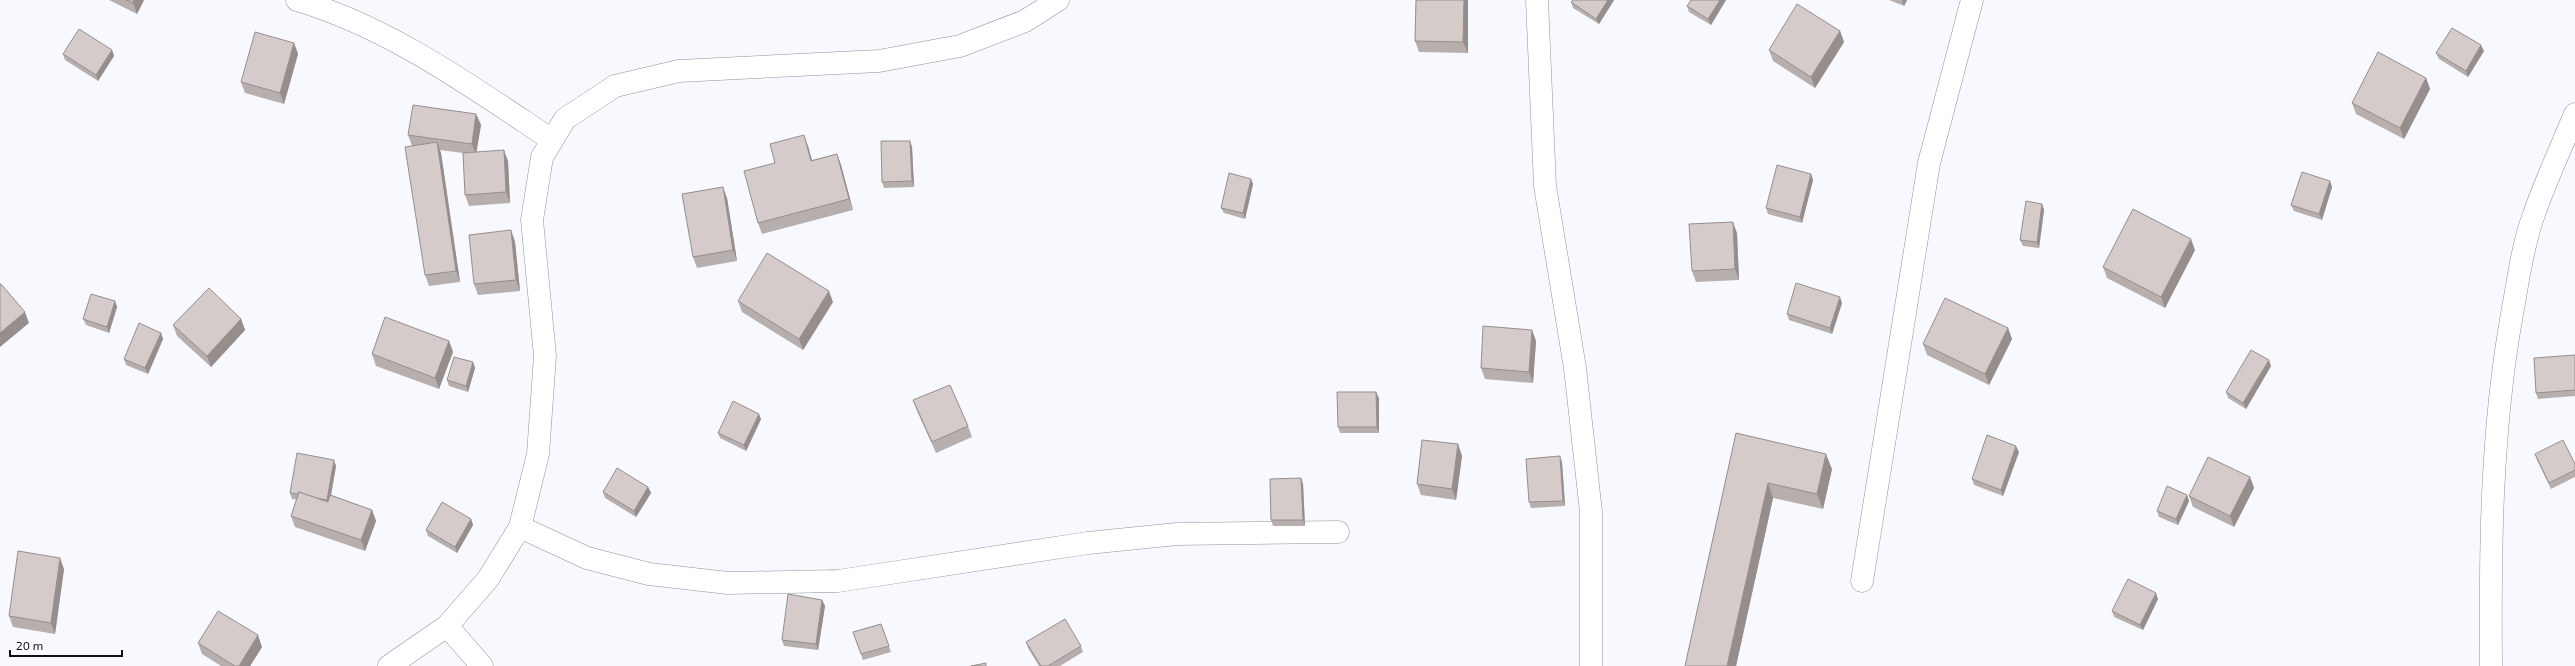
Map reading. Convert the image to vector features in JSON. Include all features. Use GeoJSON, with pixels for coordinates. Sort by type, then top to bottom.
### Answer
{"type":"FeatureCollection","features":[{"type":"Feature","properties":{"kind":"street"},"geometry":{"type":"LineString","coordinates":[[297,0],[322,7],[391,39],[452,74],[552,140]]}},
{"type":"Feature","properties":{"kind":"street"},"geometry":{"type":"LineString","coordinates":[[389,666],[447,626],[488,579],[520,527],[538,454],[545,356],[532,220],[542,157],[565,119],[615,86],[679,71],[879,61],[960,46],[1024,21],[1058,0]]}},
{"type":"Feature","properties":{"kind":"street"},"geometry":{"type":"LineString","coordinates":[[1537,0],[1546,186],[1575,368],[1591,512],[1591,666]]}},
{"type":"Feature","properties":{"kind":"street"},"geometry":{"type":"LineString","coordinates":[[1862,581],[1929,163],[1972,0]]}},
{"type":"Feature","properties":{"kind":"street"},"geometry":{"type":"LineString","coordinates":[[2491,666],[2490,572],[2494,449],[2504,361],[2520,270],[2533,218],[2575,114]]}},
{"type":"Feature","properties":{"kind":"street"},"geometry":{"type":"LineString","coordinates":[[520,527],[587,558],[649,574],[728,583],[838,581],[1088,543],[1177,534],[1338,532]]}},
{"type":"Feature","properties":{"kind":"street"},"geometry":{"type":"LineString","coordinates":[[447,626],[482,666]]}},
{"type":"Feature","properties":{"kind":"building"},"geometry":{"type":"Polygon","coordinates":[[[126,0],[134,0],[133,3],[126,0]]]}},
{"type":"Feature","properties":{"kind":"building"},"geometry":{"type":"Polygon","coordinates":[[[1416,0],[1464,0],[1463,42],[1415,41],[1416,0]]]}},
{"type":"Feature","properties":{"kind":"building"},"geometry":{"type":"Polygon","coordinates":[[[1573,0],[1608,0],[1596,19],[1571,2],[1573,0]]]}},
{"type":"Feature","properties":{"kind":"building"},"geometry":{"type":"Polygon","coordinates":[[[1691,0],[1720,0],[1708,19],[1687,6],[1691,0]]]}},
{"type":"Feature","properties":{"kind":"building"},"geometry":{"type":"Polygon","coordinates":[[[1797,4],[1840,31],[1811,77],[1769,50],[1797,4]]]}},
{"type":"Feature","properties":{"kind":"building"},"geometry":{"type":"Polygon","coordinates":[[[2452,28],[2481,45],[2466,71],[2436,53],[2452,28]]]}},
{"type":"Feature","properties":{"kind":"building"},"geometry":{"type":"Polygon","coordinates":[[[79,29],[112,50],[96,75],[63,54],[79,29]]]}},
{"type":"Feature","properties":{"kind":"building"},"geometry":{"type":"Polygon","coordinates":[[[255,32],[294,43],[280,93],[241,82],[255,32]]]}},
{"type":"Feature","properties":{"kind":"building"},"geometry":{"type":"Polygon","coordinates":[[[2378,52],[2426,78],[2400,128],[2352,103],[2378,52]]]}},
{"type":"Feature","properties":{"kind":"building"},"geometry":{"type":"Polygon","coordinates":[[[413,105],[476,114],[472,144],[408,135],[413,105]]]}},
{"type":"Feature","properties":{"kind":"building"},"geometry":{"type":"Polygon","coordinates":[[[804,135],[811,161],[837,154],[849,199],[758,223],[744,171],[775,163],[770,144],[804,135]]]}},
{"type":"Feature","properties":{"kind":"building"},"geometry":{"type":"Polygon","coordinates":[[[881,141],[910,141],[912,181],[882,182],[881,141]]]}},
{"type":"Feature","properties":{"kind":"building"},"geometry":{"type":"Polygon","coordinates":[[[437,142],[456,271],[425,275],[405,147],[437,142]]]}},
{"type":"Feature","properties":{"kind":"building"},"geometry":{"type":"Polygon","coordinates":[[[504,150],[506,192],[465,195],[463,153],[504,150]]]}},
{"type":"Feature","properties":{"kind":"building"},"geometry":{"type":"Polygon","coordinates":[[[1777,165],[1811,174],[1800,217],[1766,208],[1777,165]]]}},
{"type":"Feature","properties":{"kind":"building"},"geometry":{"type":"Polygon","coordinates":[[[2302,172],[2330,181],[2319,214],[2291,205],[2302,172]]]}},
{"type":"Feature","properties":{"kind":"building"},"geometry":{"type":"Polygon","coordinates":[[[1229,173],[1251,179],[1243,213],[1221,208],[1229,173]]]}},
{"type":"Feature","properties":{"kind":"building"},"geometry":{"type":"Polygon","coordinates":[[[723,187],[733,250],[693,257],[682,194],[723,187]]]}},
{"type":"Feature","properties":{"kind":"building"},"geometry":{"type":"Polygon","coordinates":[[[2026,201],[2042,204],[2037,242],[2020,240],[2026,201]]]}},
{"type":"Feature","properties":{"kind":"building"},"geometry":{"type":"Polygon","coordinates":[[[2133,209],[2191,239],[2161,297],[2103,267],[2133,209]]]}},
{"type":"Feature","properties":{"kind":"building"},"geometry":{"type":"Polygon","coordinates":[[[1733,222],[1735,269],[1692,271],[1689,224],[1733,222]]]}},
{"type":"Feature","properties":{"kind":"building"},"geometry":{"type":"Polygon","coordinates":[[[511,230],[516,280],[474,284],[469,235],[511,230]]]}},
{"type":"Feature","properties":{"kind":"building"},"geometry":{"type":"Polygon","coordinates":[[[767,253],[829,291],[799,339],[738,301],[767,253]]]}},
{"type":"Feature","properties":{"kind":"building"},"geometry":{"type":"Polygon","coordinates":[[[1796,283],[1840,297],[1830,328],[1787,314],[1796,283]]]}},
{"type":"Feature","properties":{"kind":"building"},"geometry":{"type":"Polygon","coordinates":[[[0,284],[25,312],[0,333],[0,284]]]}},
{"type":"Feature","properties":{"kind":"building"},"geometry":{"type":"Polygon","coordinates":[[[209,288],[241,319],[207,356],[173,325],[209,288]]]}},
{"type":"Feature","properties":{"kind":"building"},"geometry":{"type":"Polygon","coordinates":[[[91,294],[115,301],[107,327],[83,319],[91,294]]]}},
{"type":"Feature","properties":{"kind":"building"},"geometry":{"type":"Polygon","coordinates":[[[1945,298],[2008,328],[1985,374],[1923,344],[1945,298]]]}},
{"type":"Feature","properties":{"kind":"building"},"geometry":{"type":"Polygon","coordinates":[[[385,317],[449,341],[435,378],[372,354],[385,317]]]}},
{"type":"Feature","properties":{"kind":"building"},"geometry":{"type":"Polygon","coordinates":[[[139,323],[161,333],[145,368],[124,359],[139,323]]]}},
{"type":"Feature","properties":{"kind":"building"},"geometry":{"type":"Polygon","coordinates":[[[1483,326],[1532,330],[1529,372],[1481,368],[1483,326]]]}},
{"type":"Feature","properties":{"kind":"building"},"geometry":{"type":"Polygon","coordinates":[[[2251,350],[2269,360],[2243,403],[2226,392],[2251,350]]]}},
{"type":"Feature","properties":{"kind":"building"},"geometry":{"type":"Polygon","coordinates":[[[2575,355],[2575,390],[2536,393],[2534,358],[2575,355]]]}},
{"type":"Feature","properties":{"kind":"building"},"geometry":{"type":"Polygon","coordinates":[[[454,357],[473,362],[466,386],[447,380],[454,357]]]}},
{"type":"Feature","properties":{"kind":"building"},"geometry":{"type":"Polygon","coordinates":[[[950,385],[968,426],[932,442],[913,400],[950,385]]]}},
{"type":"Feature","properties":{"kind":"building"},"geometry":{"type":"Polygon","coordinates":[[[1337,392],[1376,392],[1377,427],[1338,427],[1337,392]]]}},
{"type":"Feature","properties":{"kind":"building"},"geometry":{"type":"Polygon","coordinates":[[[733,401],[759,414],[744,445],[718,433],[733,401]]]}},
{"type":"Feature","properties":{"kind":"building"},"geometry":{"type":"Polygon","coordinates":[[[1736,433],[1826,454],[1817,494],[1768,483],[1727,666],[1685,666],[1736,433]]]}},
{"type":"Feature","properties":{"kind":"building"},"geometry":{"type":"Polygon","coordinates":[[[1987,435],[2016,446],[2001,490],[1972,479],[1987,435]]]}},
{"type":"Feature","properties":{"kind":"building"},"geometry":{"type":"Polygon","coordinates":[[[1422,440],[1458,444],[1452,489],[1417,484],[1422,440]]]}},
{"type":"Feature","properties":{"kind":"building"},"geometry":{"type":"Polygon","coordinates":[[[2563,440],[2575,464],[2575,470],[2549,483],[2535,454],[2563,440]]]}},
{"type":"Feature","properties":{"kind":"building"},"geometry":{"type":"Polygon","coordinates":[[[297,453],[334,460],[327,500],[299,492],[298,494],[290,493],[297,453]]]}},
{"type":"Feature","properties":{"kind":"building"},"geometry":{"type":"Polygon","coordinates":[[[1560,456],[1563,501],[1529,502],[1526,459],[1560,456]]]}},
{"type":"Feature","properties":{"kind":"building"},"geometry":{"type":"Polygon","coordinates":[[[2208,457],[2250,477],[2230,516],[2189,496],[2208,457]]]}},
{"type":"Feature","properties":{"kind":"building"},"geometry":{"type":"Polygon","coordinates":[[[617,468],[648,487],[634,511],[603,492],[617,468]]]}},
{"type":"Feature","properties":{"kind":"building"},"geometry":{"type":"Polygon","coordinates":[[[1301,478],[1303,520],[1271,520],[1270,479],[1301,478]]]}},
{"type":"Feature","properties":{"kind":"building"},"geometry":{"type":"Polygon","coordinates":[[[2167,486],[2187,495],[2176,519],[2157,511],[2167,486]]]}},
{"type":"Feature","properties":{"kind":"building"},"geometry":{"type":"Polygon","coordinates":[[[299,492],[328,502],[330,495],[372,510],[361,540],[291,516],[299,492]]]}},
{"type":"Feature","properties":{"kind":"building"},"geometry":{"type":"Polygon","coordinates":[[[442,502],[471,519],[455,547],[426,530],[442,502]]]}},
{"type":"Feature","properties":{"kind":"building"},"geometry":{"type":"Polygon","coordinates":[[[18,551],[60,558],[51,623],[9,616],[18,551]]]}},
{"type":"Feature","properties":{"kind":"building"},"geometry":{"type":"Polygon","coordinates":[[[2128,579],[2156,593],[2140,625],[2112,611],[2128,579]]]}},
{"type":"Feature","properties":{"kind":"building"},"geometry":{"type":"Polygon","coordinates":[[[788,594],[822,600],[816,644],[782,640],[788,594]]]}},
{"type":"Feature","properties":{"kind":"building"},"geometry":{"type":"Polygon","coordinates":[[[218,611],[258,635],[239,666],[235,666],[198,643],[218,611]]]}},
{"type":"Feature","properties":{"kind":"building"},"geometry":{"type":"Polygon","coordinates":[[[1065,619],[1081,646],[1048,666],[1041,666],[1026,642],[1065,619]]]}},
{"type":"Feature","properties":{"kind":"building"},"geometry":{"type":"Polygon","coordinates":[[[881,624],[889,646],[861,654],[853,632],[881,624]]]}},
{"type":"Feature","properties":{"kind":"building"},"geometry":{"type":"Polygon","coordinates":[[[986,663],[986,666],[971,666],[986,663]]]}}]}
